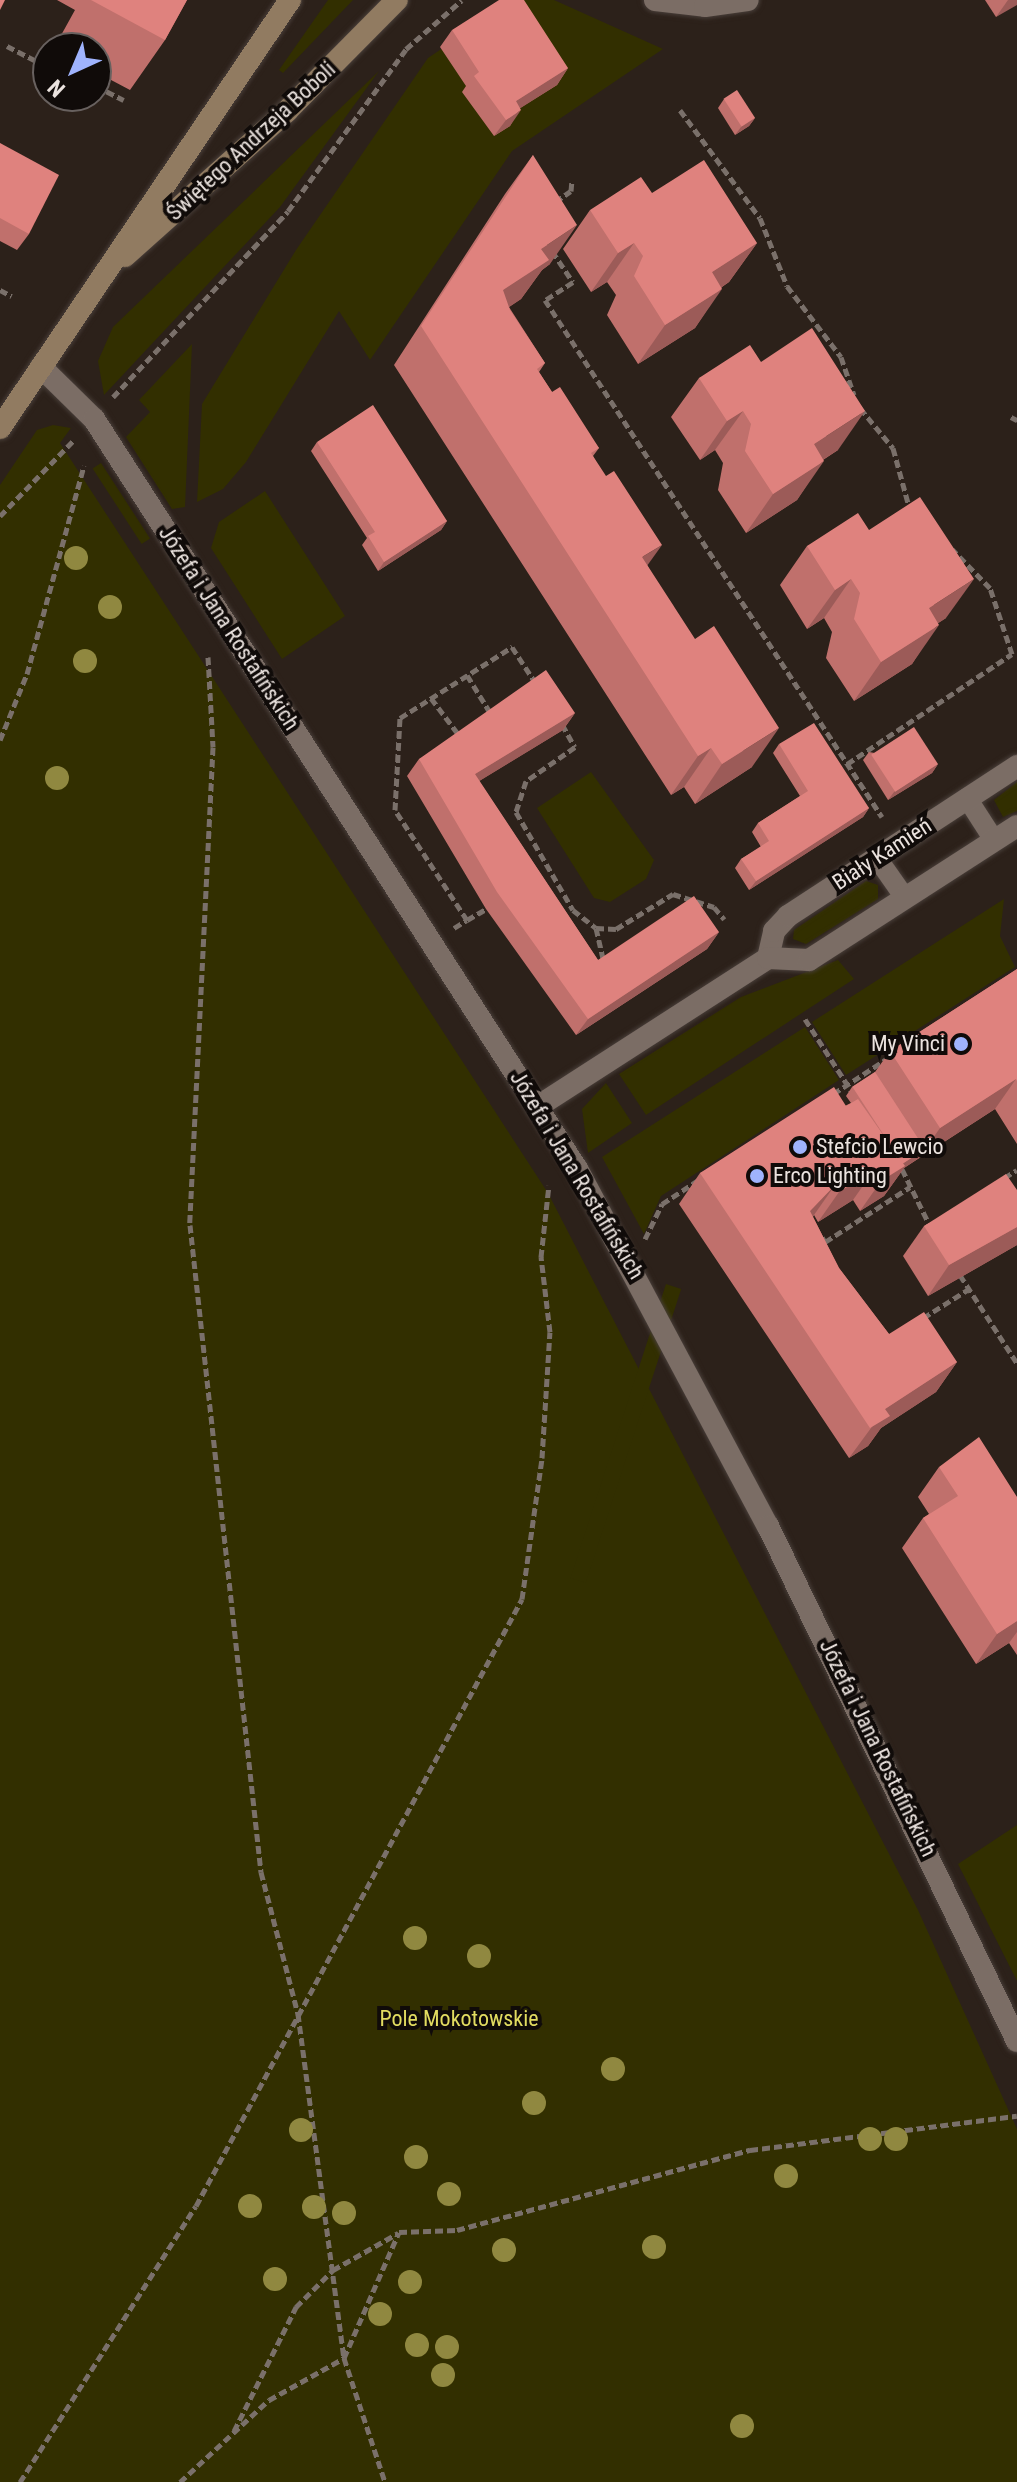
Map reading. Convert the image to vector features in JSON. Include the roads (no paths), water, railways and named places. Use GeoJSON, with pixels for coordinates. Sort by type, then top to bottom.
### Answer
{"type":"FeatureCollection","features":[{"type":"Feature","properties":{"kind":"main road","name":"Świętego Andrzeja Boboli"},"geometry":{"type":"LineString","coordinates":[[0,428],[290,0]]}},
{"type":"Feature","properties":{"kind":"main road","name":"Świętego Andrzeja Boboli"},"geometry":{"type":"LineString","coordinates":[[100,278],[287,111],[397,0]]}},
{"type":"Feature","properties":{"kind":"street"},"geometry":{"type":"LineString","coordinates":[[655,0],[705,6],[748,0]]}},
{"type":"Feature","properties":{"kind":"street","name":"Józefa i Jana Rostafińskich"},"geometry":{"type":"LineString","coordinates":[[41,367],[94,419],[537,1107],[686,1365],[1017,2041]]}},
{"type":"Feature","properties":{"kind":"street","name":"Biały Kamień"},"geometry":{"type":"LineString","coordinates":[[768,958],[774,931],[788,916],[1017,766]]}},
{"type":"Feature","properties":{"kind":"street"},"geometry":{"type":"LineString","coordinates":[[537,1107],[768,958],[809,960],[1017,826]]}},
{"type":"Feature","properties":{"kind":"lane"},"geometry":{"type":"LineString","coordinates":[[967,798],[994,840]]}},
{"type":"Feature","properties":{"kind":"lane"},"geometry":{"type":"LineString","coordinates":[[877,858],[905,898]]}},
{"type":"Feature","properties":{"kind":"place","name":"My Vinci"},"geometry":{"type":"Point","coordinates":[961,1044]}},
{"type":"Feature","properties":{"kind":"place","name":"Stefcio Lewcio"},"geometry":{"type":"Point","coordinates":[800,1147]}},
{"type":"Feature","properties":{"kind":"place","name":"Erco Lighting"},"geometry":{"type":"Point","coordinates":[757,1176]}},
{"type":"Feature","properties":{"kind":"park label","name":"Pole Mokotowskie"},"geometry":{"type":"Point","coordinates":[459,2019]}}]}
